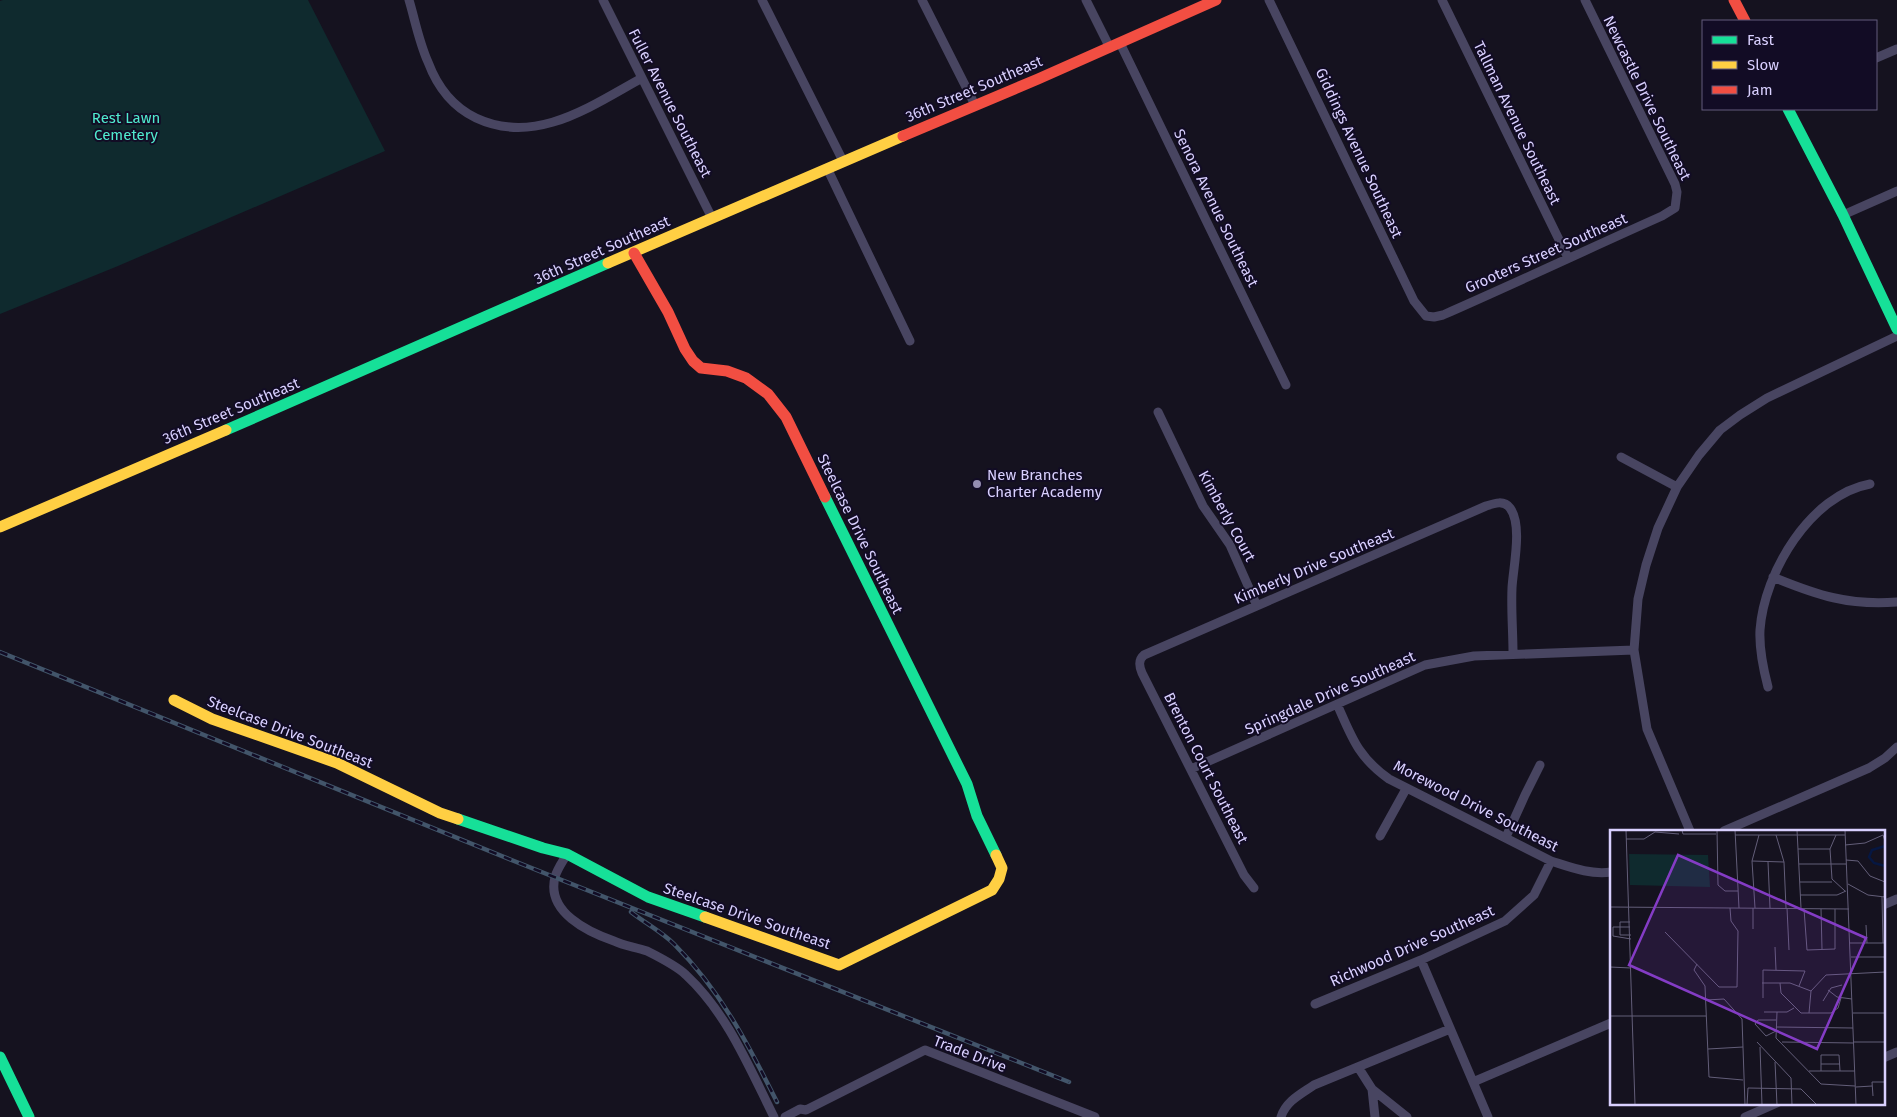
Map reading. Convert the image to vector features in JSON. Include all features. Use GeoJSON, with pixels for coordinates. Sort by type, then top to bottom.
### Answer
{"type":"FeatureCollection","features":[{"type":"Feature","properties":{"kind":"street"},"geometry":{"type":"LineString","coordinates":[[409,0],[428,63],[450,100],[464,112],[490,124],[513,128],[530,128],[556,122],[576,114],[642,78]]}},
{"type":"Feature","properties":{"kind":"street","name":"Fuller Avenue Southeast"},"geometry":{"type":"LineString","coordinates":[[604,0],[712,218]]}},
{"type":"Feature","properties":{"kind":"street"},"geometry":{"type":"LineString","coordinates":[[762,0],[843,161]]}},
{"type":"Feature","properties":{"kind":"street"},"geometry":{"type":"LineString","coordinates":[[922,0],[975,104]]}},
{"type":"Feature","properties":{"kind":"street","name":"Senora Avenue Southeast"},"geometry":{"type":"LineString","coordinates":[[1086,0],[1115,45],[1286,386]]}},
{"type":"Feature","properties":{"kind":"street","name":"36th Street Southeast"},"geometry":{"type":"LineString","coordinates":[[0,527],[1216,0]]}},
{"type":"Feature","properties":{"kind":"street","name":"Giddings Avenue Southeast"},"geometry":{"type":"LineString","coordinates":[[1269,0],[1414,302],[1426,316]]}},
{"type":"Feature","properties":{"kind":"street","name":"Tallman Avenue Southeast"},"geometry":{"type":"LineString","coordinates":[[1442,0],[1568,258]]}},
{"type":"Feature","properties":{"kind":"street","name":"Newcastle Drive Southeast"},"geometry":{"type":"LineString","coordinates":[[1585,0],[1674,184],[1677,192],[1675,208]]}},
{"type":"Feature","properties":{"kind":"street"},"geometry":{"type":"LineString","coordinates":[[1734,0],[1744,20]]}},
{"type":"Feature","properties":{"kind":"street"},"geometry":{"type":"LineString","coordinates":[[1877,58],[1897,48]]}},
{"type":"Feature","properties":{"kind":"street"},"geometry":{"type":"LineString","coordinates":[[1789,110],[1843,215],[1897,329]]}},
{"type":"Feature","properties":{"kind":"street"},"geometry":{"type":"LineString","coordinates":[[827,168],[910,341]]}},
{"type":"Feature","properties":{"kind":"street"},"geometry":{"type":"LineString","coordinates":[[1843,215],[1897,191]]}},
{"type":"Feature","properties":{"kind":"street","name":"Grooters Street Southeast"},"geometry":{"type":"LineString","coordinates":[[1426,316],[1443,315],[1662,216],[1675,208]]}},
{"type":"Feature","properties":{"kind":"street","name":"Steelcase Drive Southeast"},"geometry":{"type":"LineString","coordinates":[[174,700],[212,719],[337,763],[440,813],[543,848],[567,854],[648,897],[839,965],[992,890],[999,879],[1002,868],[978,816],[967,784],[786,417],[763,388],[727,371],[699,367],[694,363],[687,353],[671,316],[634,253]]}},
{"type":"Feature","properties":{"kind":"street"},"geometry":{"type":"LineString","coordinates":[[1690,830],[1647,728],[1634,650],[1638,599],[1646,565],[1658,528],[1677,487],[1699,455],[1720,430],[1767,398],[1897,336]]}},
{"type":"Feature","properties":{"kind":"street","name":"Kimberly Court"},"geometry":{"type":"LineString","coordinates":[[1158,412],[1203,506],[1230,545],[1257,606]]}},
{"type":"Feature","properties":{"kind":"street"},"geometry":{"type":"LineString","coordinates":[[1621,457],[1677,487]]}},
{"type":"Feature","properties":{"kind":"street"},"geometry":{"type":"LineString","coordinates":[[1768,687],[1760,654],[1760,630],[1764,605],[1773,577],[1785,552],[1801,530],[1829,503],[1844,492],[1870,484]]}},
{"type":"Feature","properties":{"kind":"street","name":"Kimberly Drive Southeast"},"geometry":{"type":"LineString","coordinates":[[1140,658],[1150,651],[1486,506],[1501,503],[1506,504],[1512,510],[1516,536],[1512,588],[1514,653]]}},
{"type":"Feature","properties":{"kind":"street"},"geometry":{"type":"LineString","coordinates":[[1773,577],[1804,590],[1837,600],[1874,604],[1897,602]]}},
{"type":"Feature","properties":{"kind":"street","name":"Springdale Drive Southeast"},"geometry":{"type":"LineString","coordinates":[[1191,769],[1425,665],[1474,656],[1514,653],[1634,650]]}},
{"type":"Feature","properties":{"kind":"street","name":"Brenton Court Southeast"},"geometry":{"type":"LineString","coordinates":[[1140,658],[1139,666],[1142,673],[1244,874],[1254,888]]}},
{"type":"Feature","properties":{"kind":"street","name":"Morewood Drive Southeast"},"geometry":{"type":"LineString","coordinates":[[1337,704],[1355,744],[1373,768],[1389,780],[1551,861],[1576,870],[1610,872]]}},
{"type":"Feature","properties":{"kind":"street"},"geometry":{"type":"LineString","coordinates":[[1729,830],[1744,827],[1869,768],[1885,758],[1897,747]]}},
{"type":"Feature","properties":{"kind":"street"},"geometry":{"type":"LineString","coordinates":[[1506,838],[1524,795],[1540,765]]}},
{"type":"Feature","properties":{"kind":"street"},"geometry":{"type":"LineString","coordinates":[[1380,836],[1406,789]]}},
{"type":"Feature","properties":{"kind":"street"},"geometry":{"type":"LineString","coordinates":[[567,854],[555,878],[555,898],[562,910],[576,923],[613,941],[647,952],[685,973],[716,1007],[774,1117]]}},
{"type":"Feature","properties":{"kind":"street","name":"Richwood Drive Southeast"},"geometry":{"type":"LineString","coordinates":[[1314,1004],[1421,960],[1505,921],[1534,895],[1551,861]]}},
{"type":"Feature","properties":{"kind":"street"},"geometry":{"type":"LineString","coordinates":[[1884,905],[1897,899]]}},
{"type":"Feature","properties":{"kind":"street"},"geometry":{"type":"LineString","coordinates":[[1421,960],[1488,1117]]}},
{"type":"Feature","properties":{"kind":"street"},"geometry":{"type":"LineString","coordinates":[[1473,1082],[1610,1023]]}},
{"type":"Feature","properties":{"kind":"street"},"geometry":{"type":"LineString","coordinates":[[1281,1117],[1284,1109],[1294,1098],[1307,1089],[1450,1029]]}},
{"type":"Feature","properties":{"kind":"street","name":"Trade Drive"},"geometry":{"type":"LineString","coordinates":[[785,1117],[800,1109],[806,1110],[925,1050],[1095,1117]]}},
{"type":"Feature","properties":{"kind":"street"},"geometry":{"type":"LineString","coordinates":[[1884,1058],[1897,1052]]}},
{"type":"Feature","properties":{"kind":"street"},"geometry":{"type":"LineString","coordinates":[[0,1057],[29,1117]]}},
{"type":"Feature","properties":{"kind":"street"},"geometry":{"type":"LineString","coordinates":[[1358,1067],[1372,1089],[1407,1117]]}},
{"type":"Feature","properties":{"kind":"street"},"geometry":{"type":"LineString","coordinates":[[1372,1089],[1375,1117]]}},
{"type":"Feature","properties":{"kind":"street"},"geometry":{"type":"LineString","coordinates":[[1745,1117],[1775,1104]]}},
{"type":"Feature","properties":{"kind":"green space","name":"Rest Lawn Cemetery"},"geometry":{"type":"Polygon","coordinates":[[[308,0],[385,151],[118,266],[0,314],[0,1],[308,0]]]}},
{"type":"Feature","properties":{"kind":"railway"},"geometry":{"type":"LineString","coordinates":[[0,652],[514,861],[1069,1082]]}},
{"type":"Feature","properties":{"kind":"railway"},"geometry":{"type":"LineString","coordinates":[[631,912],[669,940],[706,980],[744,1039],[777,1102]]}},
{"type":"Feature","properties":{"kind":"traffic: fast"},"geometry":{"type":"LineString","coordinates":[[1789,110],[1843,215],[1897,329]]}},
{"type":"Feature","properties":{"kind":"traffic: fast"},"geometry":{"type":"LineString","coordinates":[[226,430],[608,263]]}},
{"type":"Feature","properties":{"kind":"traffic: fast"},"geometry":{"type":"LineString","coordinates":[[825,497],[967,784],[977,816],[996,855]]}},
{"type":"Feature","properties":{"kind":"traffic: fast"},"geometry":{"type":"LineString","coordinates":[[458,819],[543,848],[567,854],[648,897],[705,917]]}},
{"type":"Feature","properties":{"kind":"traffic: fast"},"geometry":{"type":"LineString","coordinates":[[0,1057],[29,1117]]}},
{"type":"Feature","properties":{"kind":"traffic: slow"},"geometry":{"type":"LineString","coordinates":[[608,263],[903,136]]}},
{"type":"Feature","properties":{"kind":"traffic: slow"},"geometry":{"type":"LineString","coordinates":[[0,527],[226,430]]}},
{"type":"Feature","properties":{"kind":"traffic: slow"},"geometry":{"type":"LineString","coordinates":[[174,700],[212,719],[337,763],[440,813],[458,819]]}},
{"type":"Feature","properties":{"kind":"traffic: slow"},"geometry":{"type":"LineString","coordinates":[[705,917],[839,965],[992,890],[999,879],[1002,868],[996,855]]}},
{"type":"Feature","properties":{"kind":"traffic: jam"},"geometry":{"type":"LineString","coordinates":[[903,136],[1038,79],[1216,0]]}},
{"type":"Feature","properties":{"kind":"traffic: jam"},"geometry":{"type":"LineString","coordinates":[[1734,0],[1744,20]]}},
{"type":"Feature","properties":{"kind":"traffic: jam"},"geometry":{"type":"LineString","coordinates":[[634,253],[668,312],[685,349],[693,361],[701,368],[727,371],[746,378],[768,394],[786,417],[825,497]]}},
{"type":"Feature","properties":{"kind":"place","name":"New Branches Charter Academy"},"geometry":{"type":"Point","coordinates":[977,484]}}]}
